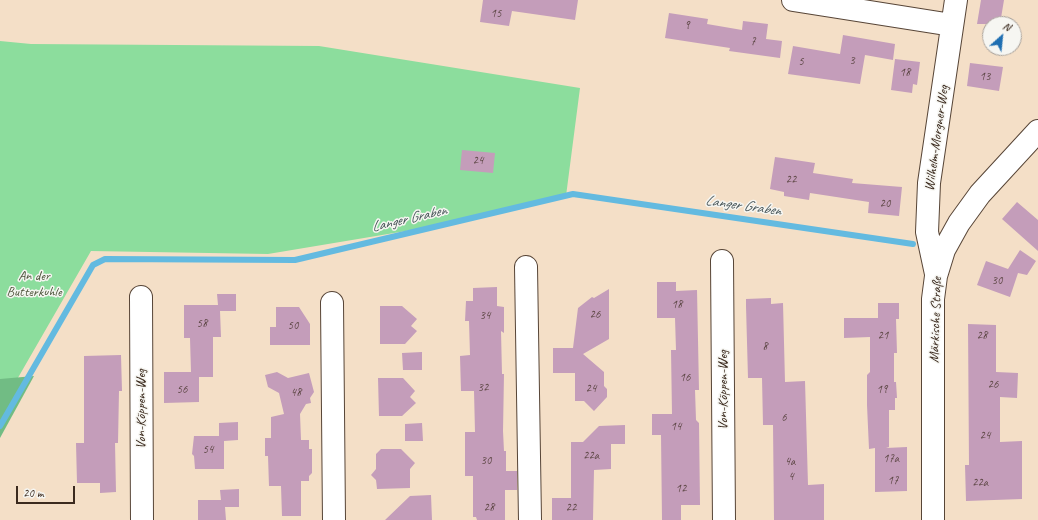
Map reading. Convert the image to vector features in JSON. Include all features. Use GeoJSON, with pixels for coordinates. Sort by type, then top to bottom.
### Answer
{"type":"FeatureCollection","features":[{"type":"Feature","properties":{"kind":"street"},"geometry":{"type":"LineString","coordinates":[[793,0],[952,25]]}},
{"type":"Feature","properties":{"kind":"street","name":"Wilhelm-Morgner-Weg"},"geometry":{"type":"LineString","coordinates":[[936,276],[927,232],[929,183],[956,0]]}},
{"type":"Feature","properties":{"kind":"street","name":"Märkische Straße"},"geometry":{"type":"LineString","coordinates":[[933,520],[933,299],[936,276],[944,250],[963,217],[980,194],[1038,131]]}},
{"type":"Feature","properties":{"kind":"street","name":"Von-Köppen-Weg"},"geometry":{"type":"LineString","coordinates":[[722,261],[724,520]]}},
{"type":"Feature","properties":{"kind":"street"},"geometry":{"type":"LineString","coordinates":[[526,267],[530,520]]}},
{"type":"Feature","properties":{"kind":"street","name":"Von-Köppen-Weg"},"geometry":{"type":"LineString","coordinates":[[141,297],[142,520]]}},
{"type":"Feature","properties":{"kind":"street"},"geometry":{"type":"LineString","coordinates":[[332,303],[334,520]]}},
{"type":"Feature","properties":{"kind":"green space","name":"An der Butterkuhle"},"geometry":{"type":"Polygon","coordinates":[[[0,41],[31,44],[319,46],[580,88],[566,196],[442,225],[268,254],[91,251],[0,409],[0,41]]]}},
{"type":"Feature","properties":{"kind":"green space"},"geometry":{"type":"Polygon","coordinates":[[[34,376],[0,438],[0,379],[34,376]]]}},
{"type":"Feature","properties":{"kind":"building"},"geometry":{"type":"Polygon","coordinates":[[[483,0],[578,0],[575,20],[512,11],[509,26],[480,22],[483,0]]]}},
{"type":"Feature","properties":{"kind":"building"},"geometry":{"type":"Polygon","coordinates":[[[981,0],[1004,0],[1001,16],[982,16],[982,24],[977,24],[981,0]]]}},
{"type":"Feature","properties":{"kind":"building"},"geometry":{"type":"Polygon","coordinates":[[[669,13],[708,19],[707,24],[742,30],[743,21],[768,24],[766,39],[782,41],[780,58],[729,51],[730,48],[665,38],[669,13]]]}},
{"type":"Feature","properties":{"kind":"building"},"geometry":{"type":"Polygon","coordinates":[[[843,35],[895,44],[893,60],[865,55],[860,84],[788,74],[793,46],[840,54],[843,35]]]}},
{"type":"Feature","properties":{"kind":"building"},"geometry":{"type":"Polygon","coordinates":[[[895,59],[920,62],[917,85],[913,84],[912,93],[891,90],[895,59]]]}},
{"type":"Feature","properties":{"kind":"building"},"geometry":{"type":"Polygon","coordinates":[[[970,63],[1003,67],[999,91],[967,86],[970,63]]]}},
{"type":"Feature","properties":{"kind":"building"},"geometry":{"type":"Polygon","coordinates":[[[462,150],[495,153],[493,173],[460,170],[462,150]]]}},
{"type":"Feature","properties":{"kind":"building"},"geometry":{"type":"Polygon","coordinates":[[[775,157],[815,163],[813,173],[853,179],[852,183],[902,187],[899,216],[868,213],[869,202],[810,193],[809,200],[784,196],[784,192],[770,189],[775,157]]]}},
{"type":"Feature","properties":{"kind":"building"},"geometry":{"type":"Polygon","coordinates":[[[1017,202],[1038,220],[1038,251],[1002,219],[1017,202]]]}},
{"type":"Feature","properties":{"kind":"building"},"geometry":{"type":"Polygon","coordinates":[[[1020,250],[1036,261],[1027,275],[1018,273],[1010,297],[977,285],[986,261],[1008,269],[1020,250]]]}},
{"type":"Feature","properties":{"kind":"building"},"geometry":{"type":"Polygon","coordinates":[[[657,282],[676,282],[676,291],[697,290],[699,390],[695,390],[696,420],[699,423],[700,505],[681,505],[681,520],[662,520],[661,435],[652,435],[652,414],[672,414],[671,350],[676,350],[675,318],[657,318],[657,282]]]}},
{"type":"Feature","properties":{"kind":"building"},"geometry":{"type":"Polygon","coordinates":[[[497,287],[497,306],[504,307],[504,333],[501,331],[502,374],[504,374],[504,451],[506,451],[506,471],[517,471],[517,490],[505,490],[505,520],[477,520],[476,517],[473,517],[473,476],[465,476],[465,432],[475,432],[474,391],[461,391],[460,356],[470,355],[469,321],[465,321],[466,301],[473,301],[473,288],[497,287]]]}},
{"type":"Feature","properties":{"kind":"building"},"geometry":{"type":"Polygon","coordinates":[[[609,289],[609,339],[583,354],[604,372],[604,386],[607,389],[607,397],[594,411],[584,401],[575,401],[575,373],[553,373],[553,348],[573,348],[578,308],[592,297],[594,298],[609,289]]]}},
{"type":"Feature","properties":{"kind":"building"},"geometry":{"type":"Polygon","coordinates":[[[217,294],[236,294],[236,311],[220,311],[221,337],[213,337],[213,377],[199,377],[199,402],[164,403],[164,372],[191,372],[190,338],[184,338],[184,305],[218,305],[217,294]]]}},
{"type":"Feature","properties":{"kind":"building"},"geometry":{"type":"Polygon","coordinates":[[[771,298],[771,304],[783,303],[785,382],[805,381],[808,485],[824,484],[824,520],[774,520],[773,425],[763,425],[762,378],[748,378],[746,306],[746,299],[771,298]]]}},
{"type":"Feature","properties":{"kind":"building"},"geometry":{"type":"Polygon","coordinates":[[[878,303],[899,303],[899,319],[896,319],[897,353],[894,353],[894,382],[896,382],[897,398],[895,398],[895,410],[889,410],[889,447],[886,448],[907,447],[907,491],[875,492],[875,448],[869,449],[867,405],[867,375],[870,372],[870,337],[844,338],[844,318],[878,318],[878,303]]]}},
{"type":"Feature","properties":{"kind":"building"},"geometry":{"type":"Polygon","coordinates":[[[380,306],[402,306],[417,319],[411,326],[417,331],[405,344],[380,344],[380,306]]]}},
{"type":"Feature","properties":{"kind":"building"},"geometry":{"type":"Polygon","coordinates":[[[276,307],[299,307],[310,324],[310,345],[270,345],[270,327],[276,327],[276,307]]]}},
{"type":"Feature","properties":{"kind":"building"},"geometry":{"type":"Polygon","coordinates":[[[968,324],[996,325],[996,372],[1018,373],[1017,398],[1000,397],[1000,442],[1022,441],[1022,499],[966,501],[965,465],[969,465],[968,324]]]}},
{"type":"Feature","properties":{"kind":"building"},"geometry":{"type":"Polygon","coordinates":[[[422,352],[422,370],[403,370],[402,353],[422,352]]]}},
{"type":"Feature","properties":{"kind":"building"},"geometry":{"type":"Polygon","coordinates":[[[121,355],[122,391],[119,391],[118,443],[115,443],[116,492],[100,493],[100,483],[77,483],[76,443],[84,443],[84,356],[121,355]]]}},
{"type":"Feature","properties":{"kind":"building"},"geometry":{"type":"Polygon","coordinates":[[[277,372],[288,378],[309,373],[314,392],[310,398],[311,403],[306,404],[300,414],[301,440],[309,440],[309,449],[312,449],[312,473],[309,476],[309,481],[301,481],[301,516],[282,516],[281,486],[269,486],[268,456],[265,456],[265,438],[271,438],[271,417],[284,414],[279,393],[268,387],[265,375],[277,372]]]}},
{"type":"Feature","properties":{"kind":"building"},"geometry":{"type":"Polygon","coordinates":[[[378,378],[403,378],[415,391],[410,397],[416,403],[402,416],[379,416],[378,378]]]}},
{"type":"Feature","properties":{"kind":"building"},"geometry":{"type":"Polygon","coordinates":[[[238,422],[238,440],[224,441],[224,469],[195,469],[194,456],[192,454],[194,436],[219,436],[219,423],[238,422]]]}},
{"type":"Feature","properties":{"kind":"building"},"geometry":{"type":"Polygon","coordinates":[[[422,423],[423,441],[405,441],[405,424],[422,423]]]}},
{"type":"Feature","properties":{"kind":"building"},"geometry":{"type":"Polygon","coordinates":[[[625,425],[625,444],[611,444],[611,469],[594,470],[593,520],[552,520],[552,498],[571,498],[571,442],[583,442],[599,426],[625,425]]]}},
{"type":"Feature","properties":{"kind":"building"},"geometry":{"type":"Polygon","coordinates":[[[381,449],[401,449],[415,463],[410,469],[410,488],[377,489],[376,480],[371,475],[376,469],[376,454],[381,449]]]}},
{"type":"Feature","properties":{"kind":"building"},"geometry":{"type":"Polygon","coordinates":[[[239,489],[239,507],[225,507],[226,520],[198,520],[198,500],[221,500],[220,490],[239,489]]]}},
{"type":"Feature","properties":{"kind":"building"},"geometry":{"type":"Polygon","coordinates":[[[431,495],[432,520],[385,520],[410,496],[431,495]]]}},
{"type":"Feature","properties":{"kind":"waterway","name":"Langer Graben"},"geometry":{"type":"LineString","coordinates":[[0,426],[93,265],[105,259],[295,260],[573,194],[913,244]]}}]}
